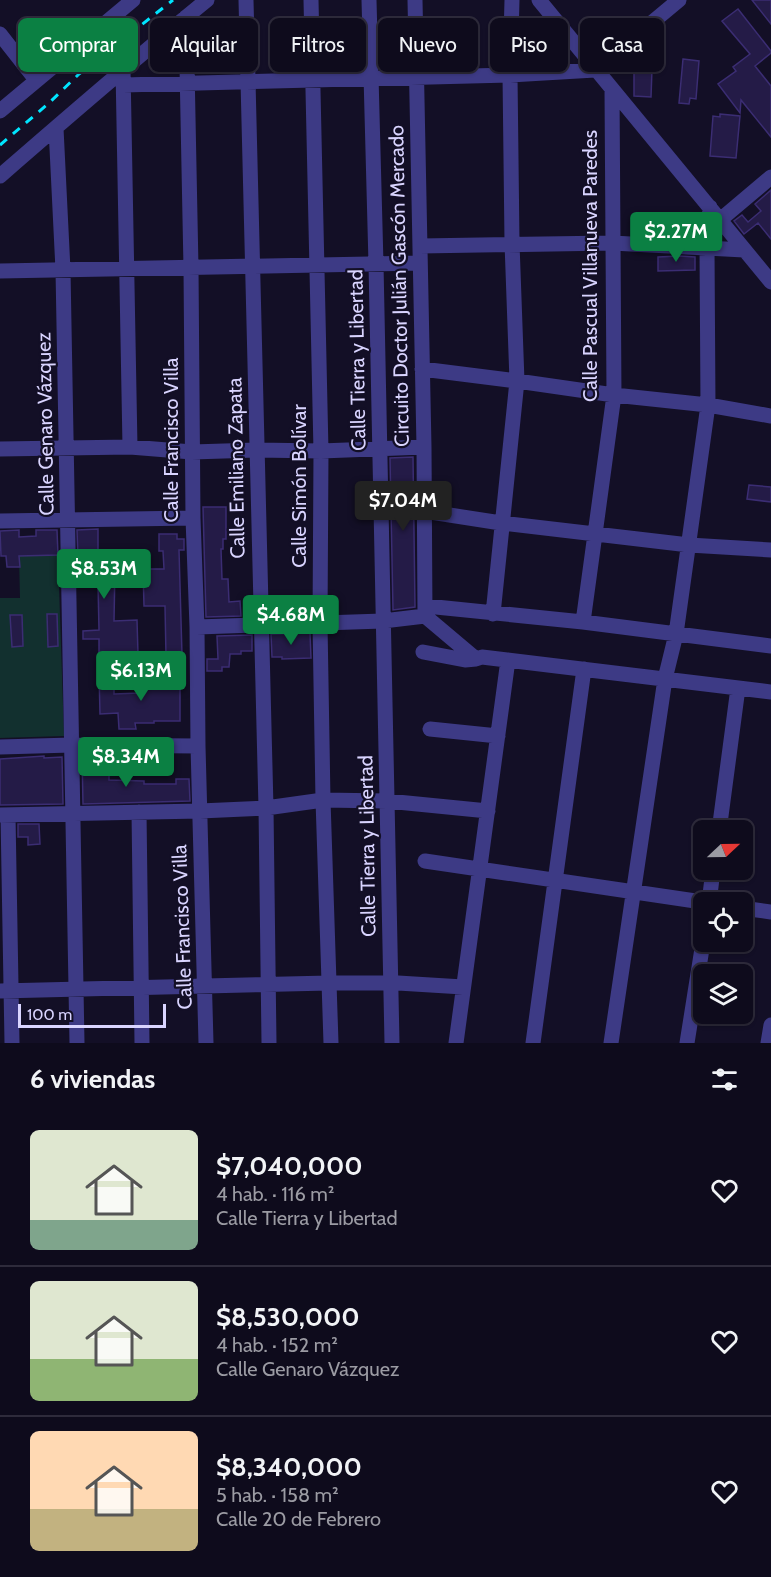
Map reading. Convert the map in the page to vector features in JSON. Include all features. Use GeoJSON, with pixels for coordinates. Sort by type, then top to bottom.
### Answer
{"type":"FeatureCollection","features":[{"type":"Feature","properties":{"kind":"street"},"geometry":{"type":"LineString","coordinates":[[0,111],[133,0]]}},
{"type":"Feature","properties":{"kind":"street"},"geometry":{"type":"LineString","coordinates":[[0,176],[56,128],[123,77],[207,0]]}},
{"type":"Feature","properties":{"kind":"street","name":"Calle Emiliano Zapata"},"geometry":{"type":"LineString","coordinates":[[246,0],[266,808],[269,1043]]}},
{"type":"Feature","properties":{"kind":"street","name":"Calle Simón Bolívar"},"geometry":{"type":"LineString","coordinates":[[311,0],[321,451],[320,624],[323,800],[331,1043]]}},
{"type":"Feature","properties":{"kind":"street","name":"Calle Tierra y Libertad"},"geometry":{"type":"LineString","coordinates":[[369,0],[392,1043]]}},
{"type":"Feature","properties":{"kind":"street","name":"Circuito Doctor Julián Gascón Mercado"},"geometry":{"type":"LineString","coordinates":[[415,0],[425,611]]}},
{"type":"Feature","properties":{"kind":"street"},"geometry":{"type":"LineString","coordinates":[[494,614],[501,523],[517,381],[512,243],[510,75],[512,0]]}},
{"type":"Feature","properties":{"kind":"street"},"geometry":{"type":"LineString","coordinates":[[539,0],[580,51]]}},
{"type":"Feature","properties":{"kind":"street"},"geometry":{"type":"LineString","coordinates":[[658,18],[680,0]]}},
{"type":"Feature","properties":{"kind":"street","name":"Calle Francisco Villa"},"geometry":{"type":"LineString","coordinates":[[186,17],[191,268],[192,519],[206,1043]]}},
{"type":"Feature","properties":{"kind":"street"},"geometry":{"type":"LineString","coordinates":[[0,34],[36,80]]}},
{"type":"Feature","properties":{"kind":"street"},"geometry":{"type":"LineString","coordinates":[[123,77],[188,83],[417,78],[580,71]]}},
{"type":"Feature","properties":{"kind":"street"},"geometry":{"type":"LineString","coordinates":[[597,72],[771,282]]}},
{"type":"Feature","properties":{"kind":"street"},"geometry":{"type":"LineString","coordinates":[[123,77],[130,447]]}},
{"type":"Feature","properties":{"kind":"street","name":"Calle Pascual Villanueva Paredes"},"geometry":{"type":"LineString","coordinates":[[583,622],[614,395],[612,89]]}},
{"type":"Feature","properties":{"kind":"street","name":"Calle Genaro Vázquez"},"geometry":{"type":"LineString","coordinates":[[56,128],[63,270],[69,520],[77,1043]]}},
{"type":"Feature","properties":{"kind":"street"},"geometry":{"type":"LineString","coordinates":[[720,220],[771,177]]}},
{"type":"Feature","properties":{"kind":"street"},"geometry":{"type":"LineString","coordinates":[[611,1043],[665,679],[676,634],[708,405],[707,248],[710,207]]}},
{"type":"Feature","properties":{"kind":"street"},"geometry":{"type":"LineString","coordinates":[[420,246],[612,243],[744,250]]}},
{"type":"Feature","properties":{"kind":"street"},"geometry":{"type":"LineString","coordinates":[[0,272],[420,263]]}},
{"type":"Feature","properties":{"kind":"street"},"geometry":{"type":"LineString","coordinates":[[422,369],[614,395],[708,405],[771,416]]}},
{"type":"Feature","properties":{"kind":"street"},"geometry":{"type":"LineString","coordinates":[[0,449],[130,447],[192,452],[424,447]]}},
{"type":"Feature","properties":{"kind":"street"},"geometry":{"type":"LineString","coordinates":[[424,510],[501,523],[689,545],[771,550]]}},
{"type":"Feature","properties":{"kind":"street"},"geometry":{"type":"LineString","coordinates":[[0,521],[192,519]]}},
{"type":"Feature","properties":{"kind":"street"},"geometry":{"type":"LineString","coordinates":[[425,611],[479,658]]}},
{"type":"Feature","properties":{"kind":"street"},"geometry":{"type":"LineString","coordinates":[[196,627],[383,621],[425,611],[583,622],[770,643]]}},
{"type":"Feature","properties":{"kind":"street"},"geometry":{"type":"LineString","coordinates":[[423,652],[465,660],[479,658],[508,660],[771,692]]}},
{"type":"Feature","properties":{"kind":"street"},"geometry":{"type":"LineString","coordinates":[[456,1043],[508,660]]}},
{"type":"Feature","properties":{"kind":"street"},"geometry":{"type":"LineString","coordinates":[[533,1043],[584,669]]}},
{"type":"Feature","properties":{"kind":"street"},"geometry":{"type":"LineString","coordinates":[[720,820],[738,688]]}},
{"type":"Feature","properties":{"kind":"street"},"geometry":{"type":"LineString","coordinates":[[430,729],[498,735]]}},
{"type":"Feature","properties":{"kind":"street"},"geometry":{"type":"LineString","coordinates":[[0,747],[198,746]]}},
{"type":"Feature","properties":{"kind":"street"},"geometry":{"type":"LineString","coordinates":[[12,1043],[5,991],[4,815],[266,808],[323,800],[387,801],[488,811]]}},
{"type":"Feature","properties":{"kind":"street"},"geometry":{"type":"LineString","coordinates":[[139,812],[142,1043]]}},
{"type":"Feature","properties":{"kind":"street"},"geometry":{"type":"LineString","coordinates":[[425,861],[693,901]]}},
{"type":"Feature","properties":{"kind":"street"},"geometry":{"type":"LineString","coordinates":[[753,910],[771,912]]}},
{"type":"Feature","properties":{"kind":"street"},"geometry":{"type":"LineString","coordinates":[[687,1043],[701,952]]}},
{"type":"Feature","properties":{"kind":"street"},"geometry":{"type":"LineString","coordinates":[[5,991],[330,983],[391,983],[463,987]]}},
{"type":"Feature","properties":{"kind":"street"},"geometry":{"type":"LineString","coordinates":[[768,1043],[771,1024]]}},
{"type":"Feature","properties":{"kind":"green space"},"geometry":{"type":"Polygon","coordinates":[[[58,555],[64,736],[0,738],[0,598],[20,598],[19,556],[58,555]]]}},
{"type":"Feature","properties":{"kind":"building"},"geometry":{"type":"Polygon","coordinates":[[[752,0],[771,0],[771,24],[752,0]]]}},
{"type":"Feature","properties":{"kind":"building"},"geometry":{"type":"Polygon","coordinates":[[[738,9],[771,51],[755,66],[771,86],[771,137],[741,100],[740,113],[718,84],[736,71],[733,67],[750,54],[722,21],[738,9]]]}},
{"type":"Feature","properties":{"kind":"building"},"geometry":{"type":"Polygon","coordinates":[[[683,59],[699,61],[696,99],[690,98],[689,104],[679,103],[683,59]]]}},
{"type":"Feature","properties":{"kind":"building"},"geometry":{"type":"Polygon","coordinates":[[[634,72],[652,72],[651,97],[634,96],[634,72]]]}},
{"type":"Feature","properties":{"kind":"building"},"geometry":{"type":"Polygon","coordinates":[[[720,114],[740,116],[736,158],[710,156],[713,116],[720,117],[720,114]]]}},
{"type":"Feature","properties":{"kind":"building"},"geometry":{"type":"Polygon","coordinates":[[[771,190],[771,239],[758,223],[744,234],[734,221],[742,215],[748,222],[761,211],[755,204],[771,190]]]}},
{"type":"Feature","properties":{"kind":"building"},"geometry":{"type":"Polygon","coordinates":[[[658,257],[695,257],[695,270],[658,271],[658,257]]]}},
{"type":"Feature","properties":{"kind":"building"},"geometry":{"type":"Polygon","coordinates":[[[413,457],[415,607],[393,610],[390,458],[413,457]]]}},
{"type":"Feature","properties":{"kind":"building"},"geometry":{"type":"Polygon","coordinates":[[[749,485],[771,487],[771,502],[747,499],[749,485]]]}},
{"type":"Feature","properties":{"kind":"building"},"geometry":{"type":"Polygon","coordinates":[[[203,507],[226,507],[226,539],[223,539],[223,549],[221,549],[222,579],[228,579],[229,602],[240,601],[241,616],[206,617],[203,507]]]}},
{"type":"Feature","properties":{"kind":"building"},"geometry":{"type":"Polygon","coordinates":[[[98,529],[98,567],[115,567],[114,621],[137,620],[138,654],[99,654],[99,639],[83,639],[83,631],[99,630],[98,584],[79,585],[77,530],[98,529]]]}},
{"type":"Feature","properties":{"kind":"building"},"geometry":{"type":"Polygon","coordinates":[[[19,530],[19,537],[36,536],[36,530],[57,530],[58,555],[19,556],[20,567],[7,567],[6,556],[1,556],[0,531],[19,530]]]}},
{"type":"Feature","properties":{"kind":"building"},"geometry":{"type":"Polygon","coordinates":[[[159,534],[177,534],[177,539],[184,539],[184,550],[179,550],[182,655],[166,656],[165,606],[144,606],[143,569],[164,569],[163,551],[159,551],[159,534]]]}},
{"type":"Feature","properties":{"kind":"building"},"geometry":{"type":"Polygon","coordinates":[[[47,614],[57,614],[58,646],[48,647],[47,614]]]}},
{"type":"Feature","properties":{"kind":"building"},"geometry":{"type":"Polygon","coordinates":[[[10,615],[22,615],[23,646],[12,647],[10,615]]]}},
{"type":"Feature","properties":{"kind":"building"},"geometry":{"type":"Polygon","coordinates":[[[310,633],[311,658],[272,657],[271,634],[310,633]]]}},
{"type":"Feature","properties":{"kind":"building"},"geometry":{"type":"Polygon","coordinates":[[[252,635],[252,651],[230,654],[229,667],[222,667],[222,671],[207,671],[207,659],[218,659],[217,636],[252,635]]]}},
{"type":"Feature","properties":{"kind":"building"},"geometry":{"type":"Polygon","coordinates":[[[99,673],[114,673],[114,694],[139,693],[138,685],[165,684],[165,676],[180,675],[180,721],[135,723],[136,729],[119,729],[118,713],[100,714],[99,673]]]}},
{"type":"Feature","properties":{"kind":"building"},"geometry":{"type":"Polygon","coordinates":[[[82,755],[98,755],[98,768],[109,768],[109,780],[144,781],[144,784],[176,784],[176,779],[189,779],[190,801],[83,804],[82,755]]]}},
{"type":"Feature","properties":{"kind":"building"},"geometry":{"type":"Polygon","coordinates":[[[44,756],[44,758],[62,757],[63,804],[0,805],[0,759],[44,756]]]}},
{"type":"Feature","properties":{"kind":"building"},"geometry":{"type":"Polygon","coordinates":[[[18,824],[39,824],[40,844],[28,845],[28,837],[18,837],[18,824]]]}},
{"type":"Feature","properties":{"kind":"railway"},"geometry":{"type":"LineString","coordinates":[[0,145],[79,74],[173,0]]}}]}
